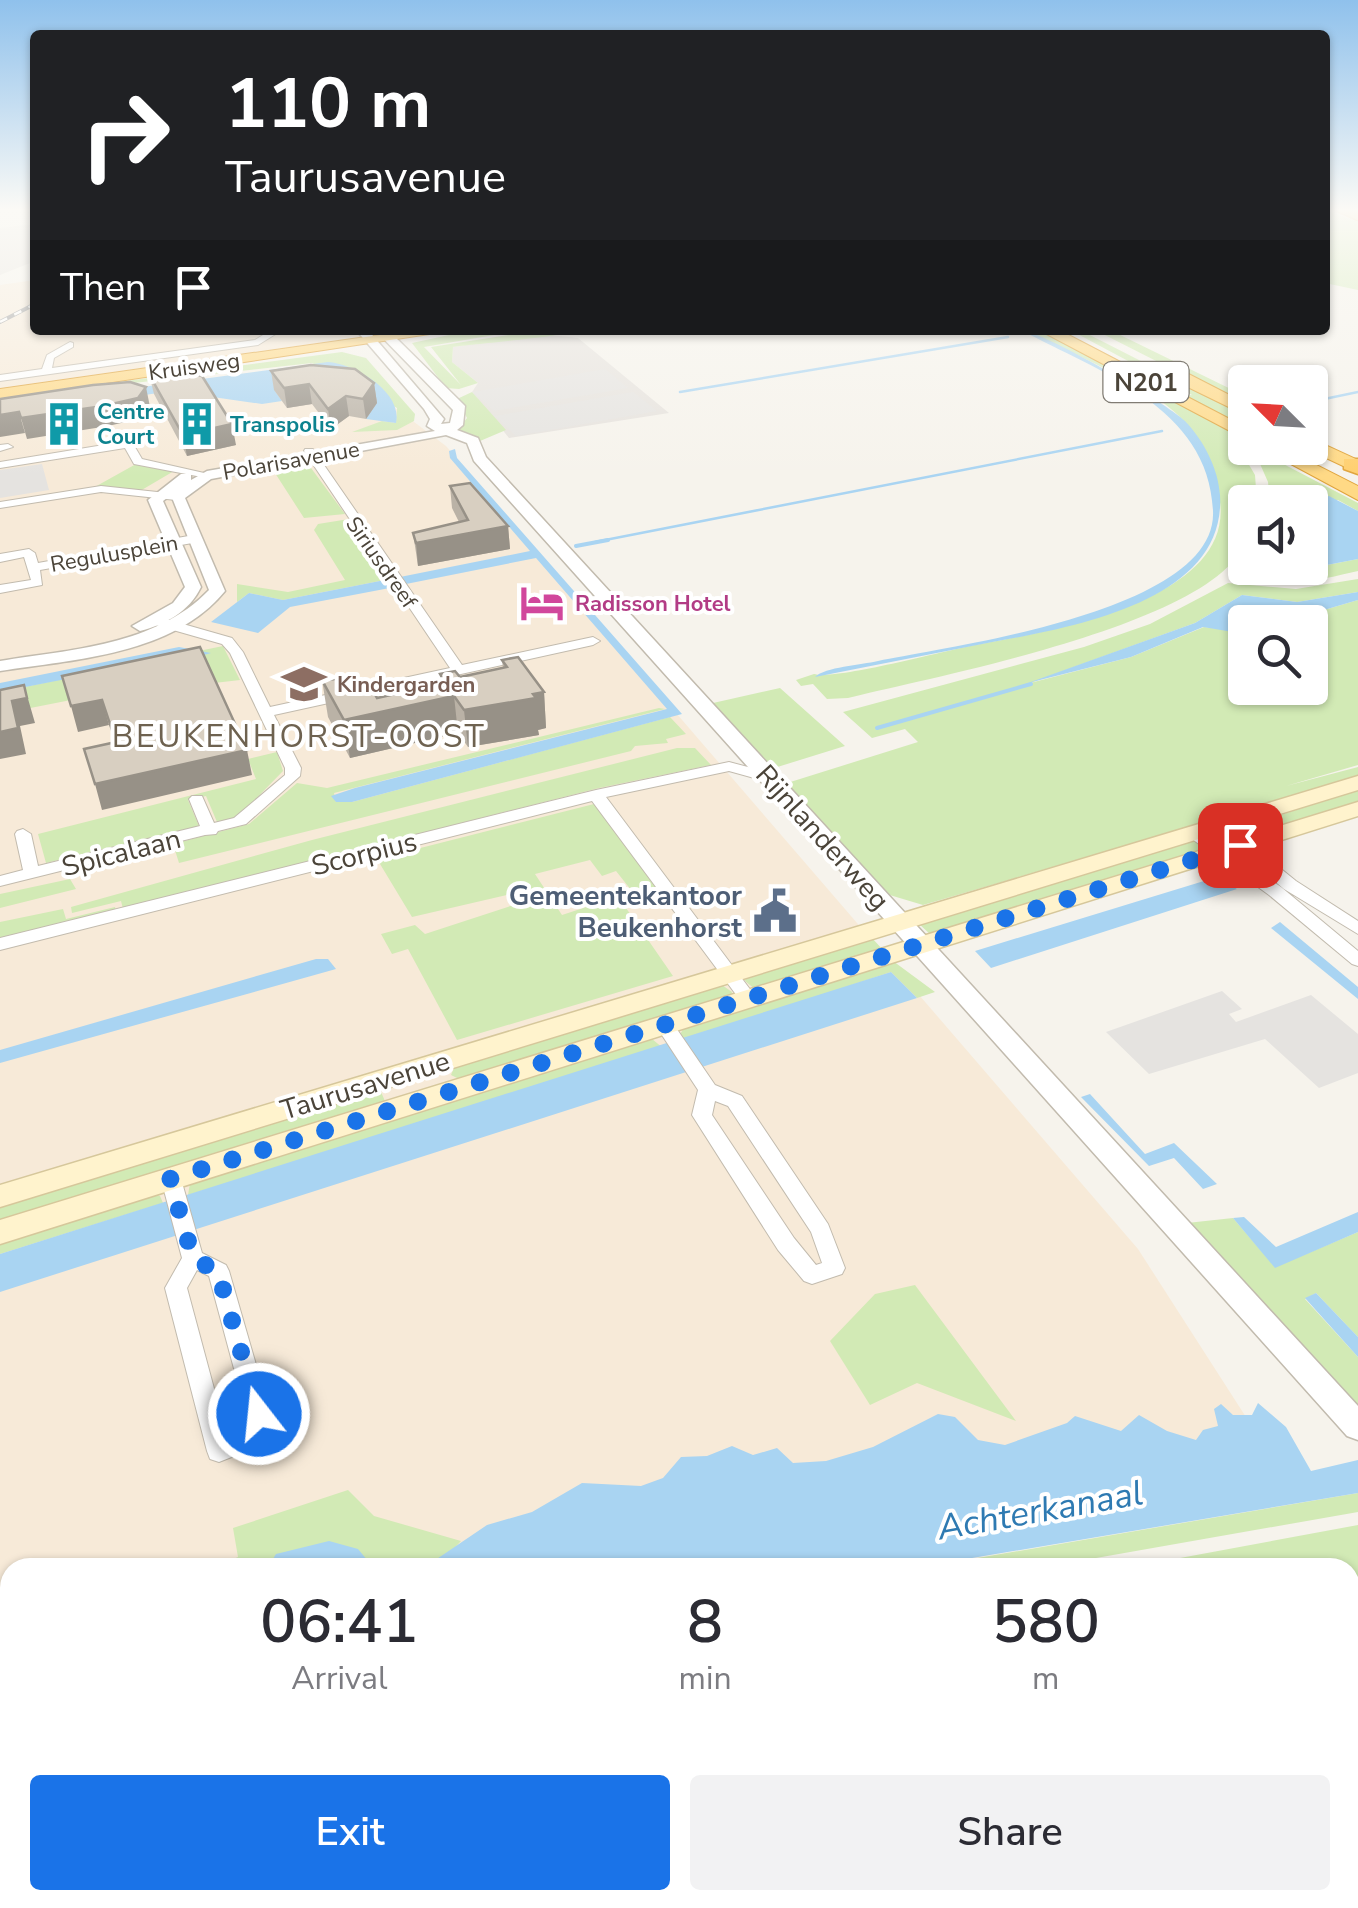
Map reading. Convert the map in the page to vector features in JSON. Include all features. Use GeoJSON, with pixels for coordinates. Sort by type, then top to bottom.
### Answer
{"type":"FeatureCollection","features":[{"type":"Feature","properties":{"kind":"highway"},"geometry":{"type":"LineString","coordinates":[[404,353],[408,340],[419,335]]}},
{"type":"Feature","properties":{"kind":"highway","name":"N201"},"geometry":{"type":"LineString","coordinates":[[1057,335],[1228,425]]}},
{"type":"Feature","properties":{"kind":"highway","name":"Kruisweg"},"geometry":{"type":"LineString","coordinates":[[0,394],[330,348],[377,336]]}},
{"type":"Feature","properties":{"kind":"highway","name":"Kruisweg"},"geometry":{"type":"LineString","coordinates":[[0,382],[377,336]]}},
{"type":"Feature","properties":{"kind":"highway","name":"N201"},"geometry":{"type":"LineString","coordinates":[[1158,366],[1228,401]]}},
{"type":"Feature","properties":{"kind":"highway"},"geometry":{"type":"LineString","coordinates":[[1328,452],[1356,466]]}},
{"type":"Feature","properties":{"kind":"highway"},"geometry":{"type":"LineString","coordinates":[[1303,465],[1358,494]]}},
{"type":"Feature","properties":{"kind":"main road","name":"Taurusavenue"},"geometry":{"type":"LineString","coordinates":[[0,1196],[1358,784]]}},
{"type":"Feature","properties":{"kind":"main road","name":"Taurusavenue"},"geometry":{"type":"LineString","coordinates":[[0,1232],[173,1187],[447,1093],[669,1033],[749,1000],[1358,809]]}},
{"type":"Feature","properties":{"kind":"main road"},"geometry":{"type":"LineString","coordinates":[[432,1064],[447,1093]]}},
{"type":"Feature","properties":{"kind":"street","name":"Kruisweg"},"geometry":{"type":"LineString","coordinates":[[0,382],[258,342],[269,335]]}},
{"type":"Feature","properties":{"kind":"street"},"geometry":{"type":"LineString","coordinates":[[377,336],[404,353],[460,409],[460,420],[441,428]]}},
{"type":"Feature","properties":{"kind":"street","name":"Rijnlanderweg"},"geometry":{"type":"LineString","coordinates":[[377,336],[441,428],[474,441],[479,458],[1358,1427]]}},
{"type":"Feature","properties":{"kind":"street"},"geometry":{"type":"LineString","coordinates":[[46,372],[50,357],[70,346]]}},
{"type":"Feature","properties":{"kind":"street","name":"Polarisavenue"},"geometry":{"type":"LineString","coordinates":[[158,496],[201,474],[441,428]]}},
{"type":"Feature","properties":{"kind":"street"},"geometry":{"type":"LineString","coordinates":[[0,465],[128,444],[138,462],[201,474]]}},
{"type":"Feature","properties":{"kind":"street","name":"Siriusdreef"},"geometry":{"type":"LineString","coordinates":[[311,454],[459,670]]}},
{"type":"Feature","properties":{"kind":"street","name":"Polarisavenue"},"geometry":{"type":"LineString","coordinates":[[177,497],[201,474]]}},
{"type":"Feature","properties":{"kind":"street"},"geometry":{"type":"LineString","coordinates":[[0,506],[101,489],[177,497],[217,592],[175,628],[8,659]]}},
{"type":"Feature","properties":{"kind":"street"},"geometry":{"type":"LineString","coordinates":[[8,659],[157,621],[189,598],[193,587],[156,508],[158,496]]}},
{"type":"Feature","properties":{"kind":"street","name":"Regulusplein"},"geometry":{"type":"LineString","coordinates":[[34,568],[194,539]]}},
{"type":"Feature","properties":{"kind":"street","name":"Regulusplein"},"geometry":{"type":"LineString","coordinates":[[0,558],[29,553],[38,582],[0,589]]}},
{"type":"Feature","properties":{"kind":"street","name":"Spicalaan"},"geometry":{"type":"LineString","coordinates":[[0,882],[210,831],[256,811],[292,776],[293,768],[227,641],[157,621]]}},
{"type":"Feature","properties":{"kind":"street"},"geometry":{"type":"LineString","coordinates":[[266,712],[592,641]]}},
{"type":"Feature","properties":{"kind":"street","name":"Scorpius"},"geometry":{"type":"LineString","coordinates":[[0,944],[596,795],[729,766],[748,752]]}},
{"type":"Feature","properties":{"kind":"street","name":"Scorpius"},"geometry":{"type":"LineString","coordinates":[[729,766],[769,776]]}},
{"type":"Feature","properties":{"kind":"street"},"geometry":{"type":"LineString","coordinates":[[596,795],[749,1000]]}},
{"type":"Feature","properties":{"kind":"street","name":"Spicalaan"},"geometry":{"type":"LineString","coordinates":[[196,799],[210,831]]}},
{"type":"Feature","properties":{"kind":"street"},"geometry":{"type":"LineString","coordinates":[[1218,826],[1290,886],[1358,929]]}},
{"type":"Feature","properties":{"kind":"street","name":"Spicalaan"},"geometry":{"type":"LineString","coordinates":[[23,834],[32,874]]}},
{"type":"Feature","properties":{"kind":"street"},"geometry":{"type":"LineString","coordinates":[[1194,834],[1275,892],[1358,960]]}},
{"type":"Feature","properties":{"kind":"street"},"geometry":{"type":"LineString","coordinates":[[669,1033],[708,1090],[735,1102],[822,1230],[834,1268],[812,1275],[786,1244],[702,1115],[708,1090]]}},
{"type":"Feature","properties":{"kind":"street"},"geometry":{"type":"LineString","coordinates":[[173,1187],[190,1249],[176,1288],[219,1451],[264,1434],[218,1272],[190,1249]]}},
{"type":"Feature","properties":{"kind":"shaded area"},"geometry":{"type":"Polygon","coordinates":[[[0,299],[30,299],[30,335],[375,335],[0,388],[0,299]]]}},
{"type":"Feature","properties":{"kind":"shaded area"},"geometry":{"type":"Polygon","coordinates":[[[533,335],[578,338],[669,413],[509,438],[472,392],[478,383],[452,362],[453,347],[533,335]]]}},
{"type":"Feature","properties":{"kind":"shaded area"},"geometry":{"type":"Polygon","coordinates":[[[605,369],[628,388],[494,411],[473,392],[605,369]]]}},
{"type":"Feature","properties":{"kind":"shaded area"},"geometry":{"type":"Polygon","coordinates":[[[353,376],[446,446],[1138,1249],[1262,1442],[501,1558],[0,1558],[0,412],[84,398],[353,376]]]}},
{"type":"Feature","properties":{"kind":"shaded area"},"geometry":{"type":"Polygon","coordinates":[[[633,392],[657,411],[516,436],[495,416],[633,392]]]}},
{"type":"Feature","properties":{"kind":"shaded area"},"geometry":{"type":"Polygon","coordinates":[[[42,464],[49,490],[0,498],[0,470],[42,464]]]}},
{"type":"Feature","properties":{"kind":"shaded area"},"geometry":{"type":"Polygon","coordinates":[[[1222,991],[1242,1009],[1229,1014],[1236,1022],[1311,995],[1358,1034],[1358,1073],[1319,1088],[1265,1039],[1149,1074],[1106,1032],[1222,991]]]}},
{"type":"Feature","properties":{"kind":"green space"},"geometry":{"type":"Polygon","coordinates":[[[449,335],[494,335],[424,347],[461,385],[431,347],[509,335],[553,335],[453,347],[452,362],[478,383],[459,389],[446,388],[412,343],[449,335]]]}},
{"type":"Feature","properties":{"kind":"green space"},"geometry":{"type":"Polygon","coordinates":[[[1037,335],[1051,335],[1228,431],[1228,465],[1249,465],[1256,485],[1228,485],[1228,565],[1224,571],[1183,598],[1129,622],[1001,661],[848,698],[827,699],[813,684],[801,686],[796,680],[814,674],[865,669],[1101,616],[1147,598],[1186,574],[1212,545],[1221,507],[1191,431],[1165,404],[1037,335]]]}},
{"type":"Feature","properties":{"kind":"green space"},"geometry":{"type":"Polygon","coordinates":[[[1062,335],[1069,335],[1183,396],[1192,395],[1079,335],[1090,335],[1228,405],[1228,422],[1062,335]]]}},
{"type":"Feature","properties":{"kind":"green space"},"geometry":{"type":"Polygon","coordinates":[[[1105,335],[1120,335],[1228,388],[1228,397],[1105,335]]]}},
{"type":"Feature","properties":{"kind":"green space"},"geometry":{"type":"Polygon","coordinates":[[[342,352],[366,358],[415,414],[414,421],[397,430],[352,432],[382,421],[396,423],[397,408],[312,363],[0,398],[342,352]]]}},
{"type":"Feature","properties":{"kind":"green space"},"geometry":{"type":"Polygon","coordinates":[[[472,392],[506,430],[480,441],[458,429],[467,418],[457,399],[472,392]]]}},
{"type":"Feature","properties":{"kind":"green space"},"geometry":{"type":"Polygon","coordinates":[[[136,464],[174,471],[140,491],[93,488],[136,464]]]}},
{"type":"Feature","properties":{"kind":"green space"},"geometry":{"type":"Polygon","coordinates":[[[1260,465],[1285,465],[1324,485],[1268,485],[1260,465]]]}},
{"type":"Feature","properties":{"kind":"green space"},"geometry":{"type":"Polygon","coordinates":[[[310,466],[345,514],[304,518],[275,473],[310,466]]]}},
{"type":"Feature","properties":{"kind":"green space"},"geometry":{"type":"Polygon","coordinates":[[[1328,487],[1358,503],[1358,511],[1338,500],[1328,500],[1328,487]]]}},
{"type":"Feature","properties":{"kind":"green space"},"geometry":{"type":"Polygon","coordinates":[[[349,519],[390,579],[283,600],[249,593],[237,602],[237,584],[288,592],[345,580],[314,530],[318,524],[349,519]]]}},
{"type":"Feature","properties":{"kind":"green space"},"geometry":{"type":"Polygon","coordinates":[[[1358,559],[1358,571],[1328,577],[1328,565],[1358,559]]]}},
{"type":"Feature","properties":{"kind":"green space"},"geometry":{"type":"Polygon","coordinates":[[[1358,579],[1358,592],[1297,602],[1242,595],[1195,623],[1030,683],[1131,657],[1204,627],[1228,630],[1228,705],[1328,705],[1328,609],[1358,600],[1358,765],[1286,786],[1358,767],[1358,778],[923,905],[883,893],[784,784],[918,742],[905,729],[872,738],[843,712],[1084,647],[1150,624],[1228,583],[1296,589],[1358,579]]]}},
{"type":"Feature","properties":{"kind":"green space"},"geometry":{"type":"Polygon","coordinates":[[[223,646],[240,680],[76,699],[0,714],[0,692],[223,646]]]}},
{"type":"Feature","properties":{"kind":"green space"},"geometry":{"type":"Polygon","coordinates":[[[780,688],[845,746],[771,769],[713,703],[780,688]]]}},
{"type":"Feature","properties":{"kind":"green space"},"geometry":{"type":"Polygon","coordinates":[[[665,709],[334,793],[336,802],[352,802],[670,717],[686,734],[666,739],[668,743],[635,746],[631,751],[179,863],[173,844],[249,824],[297,783],[327,788],[665,709]]]}},
{"type":"Feature","properties":{"kind":"green space"},"geometry":{"type":"Polygon","coordinates":[[[677,748],[695,748],[711,765],[599,788],[123,909],[121,901],[72,913],[71,907],[312,840],[677,748]]]}},
{"type":"Feature","properties":{"kind":"green space"},"geometry":{"type":"Polygon","coordinates":[[[277,752],[283,771],[238,817],[217,822],[206,796],[188,800],[199,826],[46,863],[38,834],[256,779],[248,759],[277,752]]]}},
{"type":"Feature","properties":{"kind":"green space"},"geometry":{"type":"Polygon","coordinates":[[[1358,789],[1358,804],[1246,839],[1231,832],[1358,789]]]}},
{"type":"Feature","properties":{"kind":"green space"},"geometry":{"type":"Polygon","coordinates":[[[594,804],[662,893],[639,900],[616,871],[602,876],[590,860],[535,874],[562,915],[629,893],[634,901],[624,905],[673,976],[457,1040],[408,949],[392,954],[381,934],[415,925],[425,934],[538,897],[533,889],[412,917],[377,859],[594,804]]]}},
{"type":"Feature","properties":{"kind":"green space"},"geometry":{"type":"Polygon","coordinates":[[[1193,841],[1202,844],[1204,852],[931,935],[918,923],[1193,841]]]}},
{"type":"Feature","properties":{"kind":"green space"},"geometry":{"type":"Polygon","coordinates":[[[70,879],[76,889],[0,908],[0,894],[70,879]]]}},
{"type":"Feature","properties":{"kind":"green space"},"geometry":{"type":"Polygon","coordinates":[[[115,907],[116,911],[0,940],[0,922],[63,909],[66,919],[115,907]]]}},
{"type":"Feature","properties":{"kind":"green space"},"geometry":{"type":"Polygon","coordinates":[[[871,937],[885,952],[756,990],[745,981],[746,977],[871,937]]]}},
{"type":"Feature","properties":{"kind":"green space"},"geometry":{"type":"Polygon","coordinates":[[[893,961],[935,992],[917,998],[891,972],[683,1041],[679,1036],[685,1026],[893,961]]]}},
{"type":"Feature","properties":{"kind":"green space"},"geometry":{"type":"Polygon","coordinates":[[[722,985],[732,992],[731,997],[465,1082],[451,1075],[456,1063],[722,985]]]}},
{"type":"Feature","properties":{"kind":"green space"},"geometry":{"type":"Polygon","coordinates":[[[641,1039],[652,1039],[663,1048],[188,1195],[190,1183],[641,1039]]]}},
{"type":"Feature","properties":{"kind":"green space"},"geometry":{"type":"Polygon","coordinates":[[[379,1087],[387,1106],[0,1224],[0,1203],[379,1087]]]}},
{"type":"Feature","properties":{"kind":"green space"},"geometry":{"type":"Polygon","coordinates":[[[147,1193],[160,1196],[163,1203],[0,1254],[0,1239],[147,1193]]]}},
{"type":"Feature","properties":{"kind":"green space"},"geometry":{"type":"Polygon","coordinates":[[[1233,1218],[1275,1267],[1358,1232],[1358,1337],[1316,1293],[1305,1299],[1358,1357],[1358,1415],[1187,1223],[1233,1218]]]}},
{"type":"Feature","properties":{"kind":"green space"},"geometry":{"type":"Polygon","coordinates":[[[915,1285],[1016,1421],[917,1383],[870,1405],[830,1341],[875,1294],[915,1285]]]}},
{"type":"Feature","properties":{"kind":"green space"},"geometry":{"type":"Polygon","coordinates":[[[348,1490],[374,1516],[461,1541],[445,1558],[236,1558],[233,1528],[348,1490]]]}},
{"type":"Feature","properties":{"kind":"green space"},"geometry":{"type":"Polygon","coordinates":[[[1358,1493],[1358,1512],[1096,1558],[978,1558],[1358,1493]]]}},
{"type":"Feature","properties":{"kind":"green space"},"geometry":{"type":"Polygon","coordinates":[[[1358,1525],[1358,1558],[1180,1558],[1358,1525]]]}},
{"type":"Feature","properties":{"kind":"water"},"geometry":{"type":"Polygon","coordinates":[[[1031,335],[1054,343],[1155,399],[1185,421],[1198,437],[1213,465],[1220,495],[1215,533],[1196,564],[1166,588],[1129,607],[1088,621],[815,677],[835,669],[1017,634],[1074,618],[1128,599],[1173,575],[1203,546],[1213,511],[1207,475],[1192,445],[1171,419],[1115,378],[1031,335]]]}},
{"type":"Feature","properties":{"kind":"water"},"geometry":{"type":"Polygon","coordinates":[[[328,362],[351,368],[375,382],[392,401],[396,423],[366,419],[376,401],[275,391],[282,401],[262,404],[171,391],[0,417],[0,406],[328,362]]]}},
{"type":"Feature","properties":{"kind":"water"},"geometry":{"type":"Polygon","coordinates":[[[455,449],[457,458],[682,714],[352,802],[336,802],[331,796],[355,788],[667,709],[536,558],[406,584],[400,577],[530,551],[450,458],[449,451],[455,449]]]}},
{"type":"Feature","properties":{"kind":"water"},"geometry":{"type":"Polygon","coordinates":[[[1328,496],[1358,511],[1358,559],[1328,565],[1328,496]]]}},
{"type":"Feature","properties":{"kind":"water"},"geometry":{"type":"Polygon","coordinates":[[[390,579],[395,587],[290,607],[258,633],[211,622],[249,593],[283,600],[390,579]]]}},
{"type":"Feature","properties":{"kind":"water"},"geometry":{"type":"Polygon","coordinates":[[[1358,592],[1358,600],[1328,609],[1328,605],[1228,605],[1228,631],[1203,627],[1131,657],[1028,683],[1195,623],[1242,595],[1297,602],[1358,592]]]}},
{"type":"Feature","properties":{"kind":"water"},"geometry":{"type":"Polygon","coordinates":[[[179,647],[211,653],[172,664],[127,667],[0,692],[0,683],[179,647]]]}},
{"type":"Feature","properties":{"kind":"water"},"geometry":{"type":"Polygon","coordinates":[[[1217,877],[1237,889],[991,968],[975,951],[1217,877]]]}},
{"type":"Feature","properties":{"kind":"water"},"geometry":{"type":"Polygon","coordinates":[[[1280,922],[1358,987],[1358,999],[1271,928],[1280,922]]]}},
{"type":"Feature","properties":{"kind":"water"},"geometry":{"type":"Polygon","coordinates":[[[316,959],[328,959],[336,969],[0,1063],[0,1050],[316,959]]]}},
{"type":"Feature","properties":{"kind":"water"},"geometry":{"type":"Polygon","coordinates":[[[891,972],[917,998],[0,1292],[0,1254],[891,972]]]}},
{"type":"Feature","properties":{"kind":"water"},"geometry":{"type":"Polygon","coordinates":[[[1090,1094],[1145,1154],[1174,1143],[1217,1184],[1203,1189],[1174,1158],[1149,1166],[1081,1097],[1090,1094]]]}},
{"type":"Feature","properties":{"kind":"water"},"geometry":{"type":"Polygon","coordinates":[[[1358,1212],[1358,1232],[1275,1268],[1233,1218],[1244,1217],[1276,1247],[1358,1212]]]}},
{"type":"Feature","properties":{"kind":"water"},"geometry":{"type":"Polygon","coordinates":[[[1316,1293],[1358,1337],[1358,1357],[1305,1298],[1316,1293]]]}},
{"type":"Feature","properties":{"kind":"water","name":"Achterkanaal"},"geometry":{"type":"Polygon","coordinates":[[[1258,1403],[1286,1427],[1311,1471],[1358,1460],[1358,1493],[972,1558],[438,1558],[487,1525],[532,1512],[582,1483],[641,1486],[663,1478],[681,1457],[707,1456],[732,1446],[753,1455],[777,1448],[793,1463],[826,1461],[873,1447],[938,1414],[955,1417],[978,1440],[1005,1445],[1067,1423],[1075,1416],[1121,1431],[1139,1415],[1167,1431],[1196,1440],[1203,1430],[1218,1426],[1214,1409],[1221,1404],[1233,1415],[1252,1415],[1258,1403]]]}},
{"type":"Feature","properties":{"kind":"water"},"geometry":{"type":"Polygon","coordinates":[[[329,1541],[358,1549],[366,1558],[274,1558],[276,1554],[329,1541]]]}},
{"type":"Feature","properties":{"kind":"building"},"geometry":{"type":"Polygon","coordinates":[[[311,365],[355,369],[374,383],[363,399],[346,396],[328,409],[309,384],[284,388],[271,371],[311,365]]]}},
{"type":"Feature","properties":{"kind":"building"},"geometry":{"type":"Polygon","coordinates":[[[171,371],[202,376],[232,424],[183,435],[149,374],[171,371]]]}},
{"type":"Feature","properties":{"kind":"building"},"geometry":{"type":"Polygon","coordinates":[[[130,382],[146,387],[138,398],[21,418],[19,412],[0,415],[0,399],[130,382]]]}},
{"type":"Feature","properties":{"kind":"building"},"geometry":{"type":"Polygon","coordinates":[[[470,483],[508,526],[416,543],[413,533],[468,520],[450,486],[470,483]]]}},
{"type":"Feature","properties":{"kind":"building"},"geometry":{"type":"Polygon","coordinates":[[[200,647],[247,750],[95,784],[84,749],[116,742],[102,700],[71,706],[62,676],[200,647]]]}},
{"type":"Feature","properties":{"kind":"building"},"geometry":{"type":"Polygon","coordinates":[[[518,657],[544,692],[533,694],[536,698],[464,710],[454,696],[344,720],[322,680],[351,678],[358,692],[372,689],[377,698],[445,683],[440,674],[455,671],[460,677],[507,667],[502,660],[518,657]]]}},
{"type":"Feature","properties":{"kind":"building"},"geometry":{"type":"Polygon","coordinates":[[[24,685],[27,698],[12,701],[18,728],[0,732],[0,690],[24,685]]]}},
{"type":"Feature","properties":{"kind":"waterway"},"geometry":{"type":"LineString","coordinates":[[680,392],[1008,337]]}},
{"type":"Feature","properties":{"kind":"waterway"},"geometry":{"type":"LineString","coordinates":[[1328,398],[1358,392]]}},
{"type":"Feature","properties":{"kind":"waterway"},"geometry":{"type":"LineString","coordinates":[[595,542],[1162,431]]}},
{"type":"Feature","properties":{"kind":"waterway"},"geometry":{"type":"LineString","coordinates":[[576,546],[608,540]]}},
{"type":"Feature","properties":{"kind":"waterway"},"geometry":{"type":"LineString","coordinates":[[877,728],[1031,684]]}},
{"type":"Feature","properties":{"kind":"railway"},"geometry":{"type":"LineString","coordinates":[[0,322],[30,307]]}},
{"type":"Feature","properties":{"kind":"place","name":"Centre Court"},"geometry":{"type":"Point","coordinates":[64,424]}},
{"type":"Feature","properties":{"kind":"place","name":"Transpolis"},"geometry":{"type":"Point","coordinates":[197,424]}},
{"type":"Feature","properties":{"kind":"place","name":"Radisson Hotel"},"geometry":{"type":"Point","coordinates":[542,603]}},
{"type":"Feature","properties":{"kind":"place","name":"Kindergarden"},"geometry":{"type":"Point","coordinates":[304,684]}},
{"type":"Feature","properties":{"kind":"place","name":"Gemeentekantoor Beukenhorst"},"geometry":{"type":"Point","coordinates":[775,911]}},
{"type":"Feature","properties":{"kind":"district","name":"BEUKENHORST-OOST"},"geometry":{"type":"Point","coordinates":[299,736]}},
{"type":"Feature","properties":{"kind":"route"},"geometry":{"type":"LineString","coordinates":[[259,1414],[218,1272],[193,1258],[170,1179],[1240,845]]}}]}
